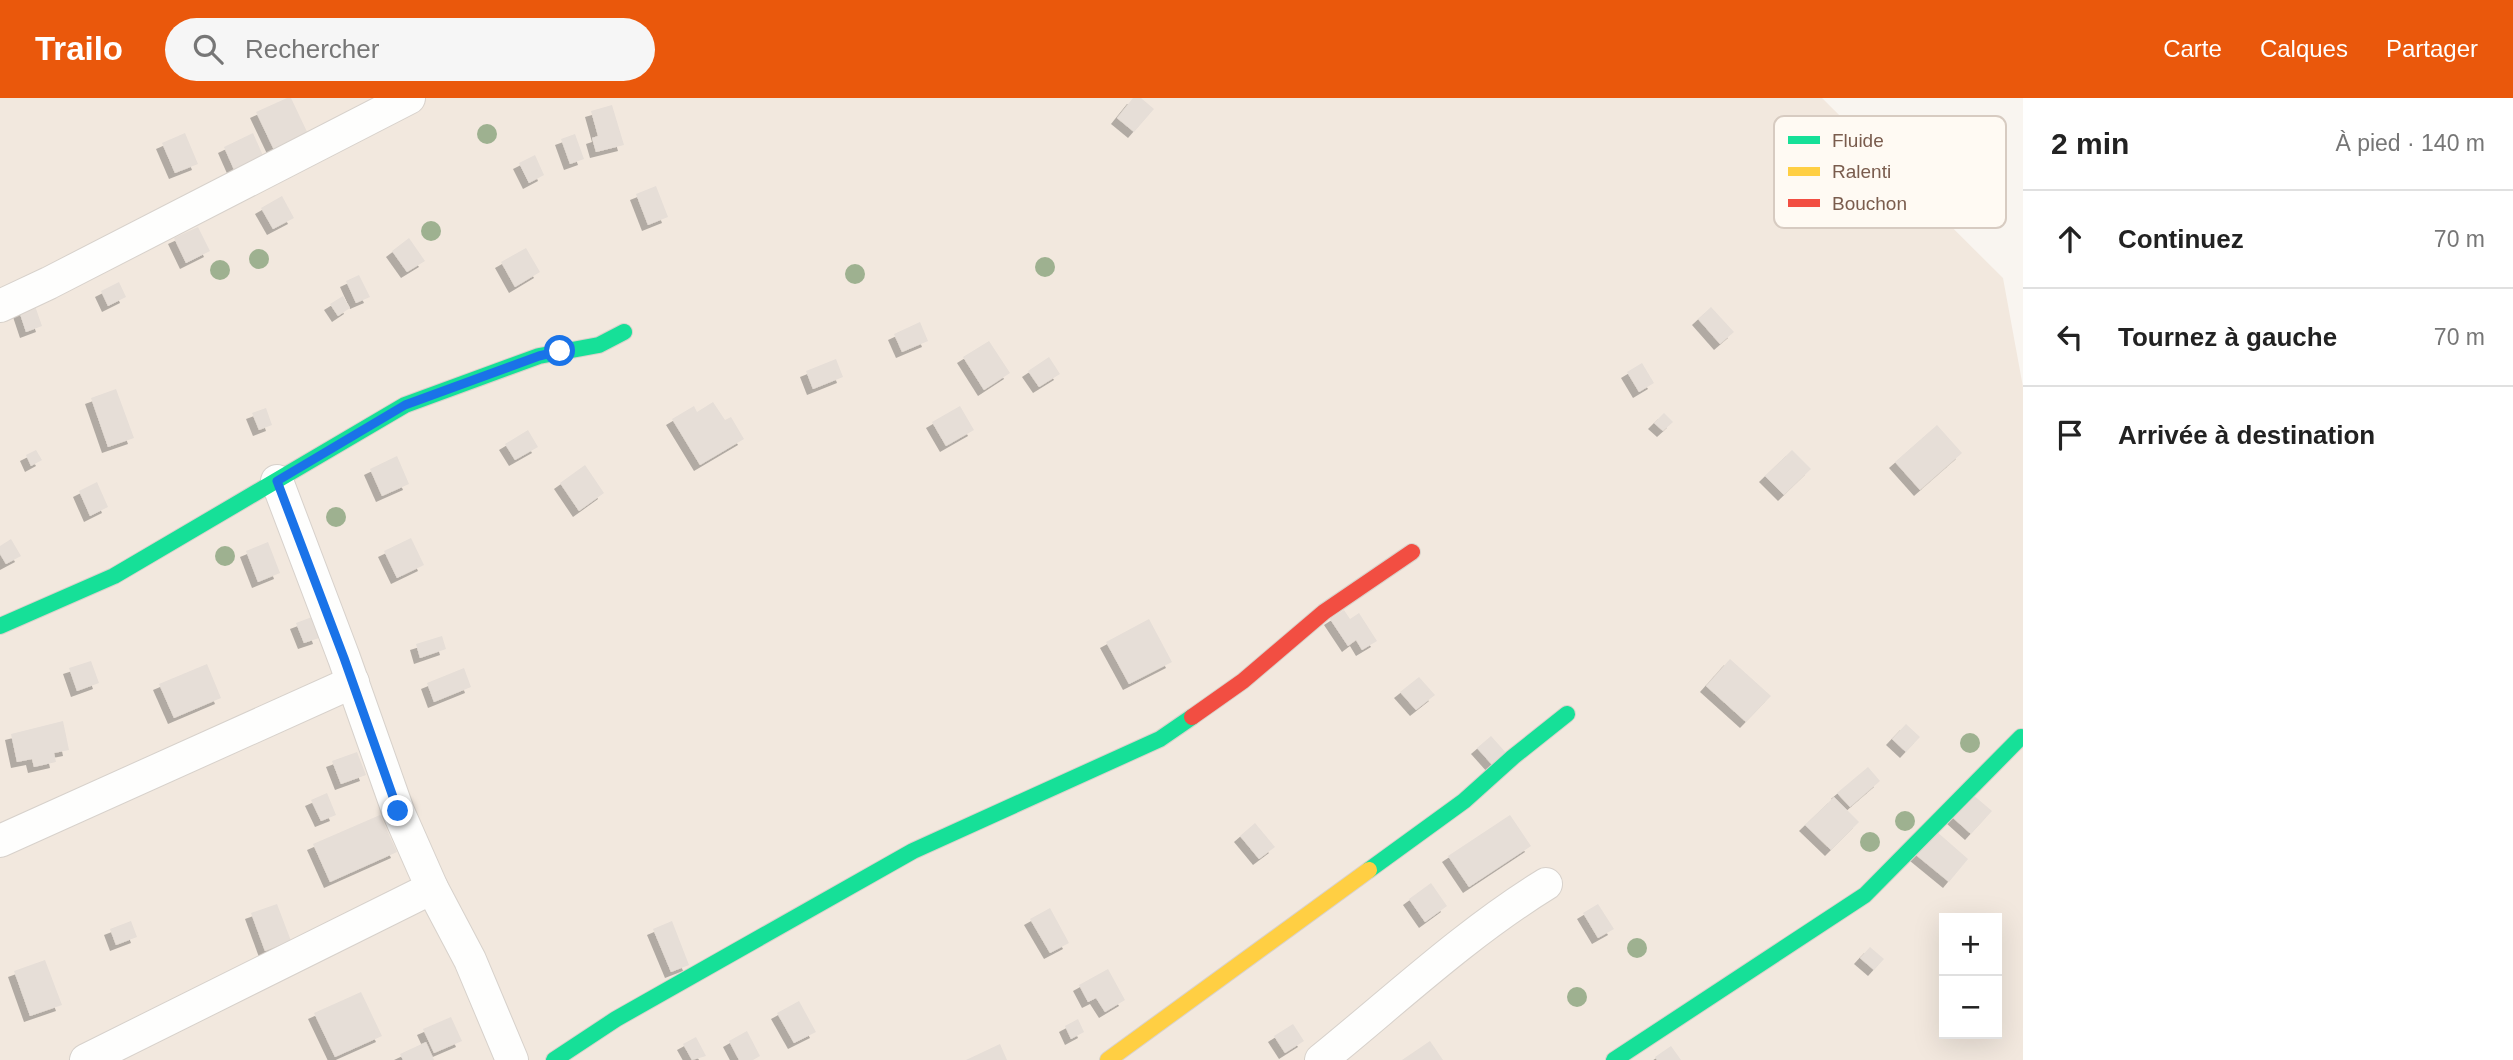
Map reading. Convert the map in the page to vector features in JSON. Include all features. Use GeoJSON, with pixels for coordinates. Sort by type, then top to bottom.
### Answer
{"type":"FeatureCollection","features":[{"type":"Feature","properties":{"kind":"street"},"geometry":{"type":"LineString","coordinates":[[0,306],[409,98]]}},
{"type":"Feature","properties":{"kind":"street"},"geometry":{"type":"LineString","coordinates":[[0,626],[114,576],[405,405],[539,356],[599,345],[624,332]]}},
{"type":"Feature","properties":{"kind":"street"},"geometry":{"type":"LineString","coordinates":[[277,481],[398,811],[432,888],[470,960],[512,1060]]}},
{"type":"Feature","properties":{"kind":"street"},"geometry":{"type":"LineString","coordinates":[[554,1060],[616,1019],[913,851],[1160,739],[1243,681],[1324,612],[1412,552]]}},
{"type":"Feature","properties":{"kind":"street"},"geometry":{"type":"LineString","coordinates":[[0,841],[352,682]]}},
{"type":"Feature","properties":{"kind":"street"},"geometry":{"type":"LineString","coordinates":[[1108,1060],[1464,801],[1567,714]]}},
{"type":"Feature","properties":{"kind":"street"},"geometry":{"type":"LineString","coordinates":[[1614,1060],[1866,895],[2021,737]]}},
{"type":"Feature","properties":{"kind":"street"},"geometry":{"type":"LineString","coordinates":[[1321,1060],[1466,940],[1509,907],[1546,884]]}},
{"type":"Feature","properties":{"kind":"street"},"geometry":{"type":"LineString","coordinates":[[86,1060],[432,888]]}},
{"type":"Feature","properties":{"kind":"shaded area"},"geometry":{"type":"Polygon","coordinates":[[[0,98],[1822,98],[1840,116],[1774,116],[1774,228],[1953,228],[2003,278],[2023,387],[2023,1060],[0,1060],[0,98]]]}},
{"type":"Feature","properties":{"kind":"building"},"geometry":{"type":"Polygon","coordinates":[[[291,98],[309,136],[275,152],[256,112],[291,98]]]}},
{"type":"Feature","properties":{"kind":"building"},"geometry":{"type":"Polygon","coordinates":[[[1133,98],[1141,98],[1154,109],[1134,132],[1117,118],[1133,98]]]}},
{"type":"Feature","properties":{"kind":"building"},"geometry":{"type":"Polygon","coordinates":[[[612,105],[624,145],[596,152],[592,138],[598,136],[591,111],[612,105]]]}},
{"type":"Feature","properties":{"kind":"building"},"geometry":{"type":"Polygon","coordinates":[[[185,133],[198,164],[175,173],[162,143],[185,133]]]}},
{"type":"Feature","properties":{"kind":"building"},"geometry":{"type":"Polygon","coordinates":[[[253,133],[264,158],[235,172],[224,147],[253,133]]]}},
{"type":"Feature","properties":{"kind":"building"},"geometry":{"type":"Polygon","coordinates":[[[575,134],[584,159],[570,164],[561,139],[575,134]]]}},
{"type":"Feature","properties":{"kind":"building"},"geometry":{"type":"Polygon","coordinates":[[[535,155],[544,175],[529,183],[519,163],[535,155]]]}},
{"type":"Feature","properties":{"kind":"building"},"geometry":{"type":"Polygon","coordinates":[[[656,186],[668,217],[648,225],[636,194],[656,186]]]}},
{"type":"Feature","properties":{"kind":"building"},"geometry":{"type":"Polygon","coordinates":[[[282,196],[294,218],[273,229],[261,208],[282,196]]]}},
{"type":"Feature","properties":{"kind":"building"},"geometry":{"type":"Polygon","coordinates":[[[198,227],[210,251],[186,263],[174,238],[198,227]]]}},
{"type":"Feature","properties":{"kind":"building"},"geometry":{"type":"Polygon","coordinates":[[[409,238],[425,261],[407,272],[392,251],[409,238]]]}},
{"type":"Feature","properties":{"kind":"building"},"geometry":{"type":"Polygon","coordinates":[[[526,248],[540,272],[515,287],[501,262],[526,248]]]}},
{"type":"Feature","properties":{"kind":"building"},"geometry":{"type":"Polygon","coordinates":[[[359,275],[370,297],[356,303],[346,281],[359,275]]]}},
{"type":"Feature","properties":{"kind":"building"},"geometry":{"type":"Polygon","coordinates":[[[119,282],[126,297],[108,306],[101,291],[119,282]]]}},
{"type":"Feature","properties":{"kind":"building"},"geometry":{"type":"Polygon","coordinates":[[[343,296],[350,308],[338,316],[330,304],[343,296]]]}},
{"type":"Feature","properties":{"kind":"building"},"geometry":{"type":"Polygon","coordinates":[[[34,303],[42,326],[26,332],[18,308],[34,303]]]}},
{"type":"Feature","properties":{"kind":"building"},"geometry":{"type":"Polygon","coordinates":[[[1711,307],[1734,332],[1720,344],[1698,319],[1711,307]]]}},
{"type":"Feature","properties":{"kind":"building"},"geometry":{"type":"Polygon","coordinates":[[[920,322],[928,341],[902,352],[894,334],[920,322]]]}},
{"type":"Feature","properties":{"kind":"building"},"geometry":{"type":"Polygon","coordinates":[[[989,341],[1010,373],[984,390],[963,357],[989,341]]]}},
{"type":"Feature","properties":{"kind":"building"},"geometry":{"type":"Polygon","coordinates":[[[1049,357],[1060,374],[1039,387],[1028,371],[1049,357]]]}},
{"type":"Feature","properties":{"kind":"building"},"geometry":{"type":"Polygon","coordinates":[[[836,359],[843,377],[813,389],[806,371],[836,359]]]}},
{"type":"Feature","properties":{"kind":"building"},"geometry":{"type":"Polygon","coordinates":[[[1642,363],[1654,383],[1639,392],[1627,372],[1642,363]]]}},
{"type":"Feature","properties":{"kind":"building"},"geometry":{"type":"Polygon","coordinates":[[[116,389],[134,438],[108,447],[91,398],[116,389]]]}},
{"type":"Feature","properties":{"kind":"building"},"geometry":{"type":"Polygon","coordinates":[[[713,402],[725,420],[731,417],[744,439],[700,465],[672,419],[694,406],[697,412],[713,402]]]}},
{"type":"Feature","properties":{"kind":"building"},"geometry":{"type":"Polygon","coordinates":[[[960,406],[974,430],[946,446],[932,422],[960,406]]]}},
{"type":"Feature","properties":{"kind":"building"},"geometry":{"type":"Polygon","coordinates":[[[266,408],[272,425],[259,430],[252,413],[266,408]]]}},
{"type":"Feature","properties":{"kind":"building"},"geometry":{"type":"Polygon","coordinates":[[[1664,413],[1673,422],[1663,431],[1654,423],[1664,413]]]}},
{"type":"Feature","properties":{"kind":"building"},"geometry":{"type":"Polygon","coordinates":[[[1937,425],[1962,453],[1920,490],[1895,462],[1937,425]]]}},
{"type":"Feature","properties":{"kind":"building"},"geometry":{"type":"Polygon","coordinates":[[[528,430],[538,447],[515,460],[505,444],[528,430]]]}},
{"type":"Feature","properties":{"kind":"building"},"geometry":{"type":"Polygon","coordinates":[[[36,450],[42,460],[31,466],[26,455],[36,450]]]}},
{"type":"Feature","properties":{"kind":"building"},"geometry":{"type":"Polygon","coordinates":[[[1792,450],[1811,469],[1784,495],[1765,476],[1792,450]]]}},
{"type":"Feature","properties":{"kind":"building"},"geometry":{"type":"Polygon","coordinates":[[[397,456],[409,484],[382,496],[370,469],[397,456]]]}},
{"type":"Feature","properties":{"kind":"building"},"geometry":{"type":"Polygon","coordinates":[[[585,465],[604,493],[579,511],[560,483],[585,465]]]}},
{"type":"Feature","properties":{"kind":"building"},"geometry":{"type":"Polygon","coordinates":[[[97,482],[108,507],[90,516],[79,491],[97,482]]]}},
{"type":"Feature","properties":{"kind":"building"},"geometry":{"type":"Polygon","coordinates":[[[411,538],[424,565],[397,578],[384,551],[411,538]]]}},
{"type":"Feature","properties":{"kind":"building"},"geometry":{"type":"Polygon","coordinates":[[[11,539],[21,556],[6,564],[0,554],[0,546],[11,539]]]}},
{"type":"Feature","properties":{"kind":"building"},"geometry":{"type":"Polygon","coordinates":[[[268,542],[280,573],[258,582],[246,551],[268,542]]]}},
{"type":"Feature","properties":{"kind":"building"},"geometry":{"type":"Polygon","coordinates":[[[1344,610],[1350,619],[1359,613],[1377,641],[1362,650],[1356,640],[1348,646],[1330,619],[1344,610]]]}},
{"type":"Feature","properties":{"kind":"building"},"geometry":{"type":"Polygon","coordinates":[[[312,617],[319,638],[304,643],[296,623],[312,617]]]}},
{"type":"Feature","properties":{"kind":"building"},"geometry":{"type":"Polygon","coordinates":[[[1149,619],[1172,662],[1129,684],[1106,642],[1149,619]]]}},
{"type":"Feature","properties":{"kind":"building"},"geometry":{"type":"Polygon","coordinates":[[[442,636],[446,649],[420,658],[416,644],[442,636]]]}},
{"type":"Feature","properties":{"kind":"building"},"geometry":{"type":"Polygon","coordinates":[[[1730,659],[1771,696],[1746,722],[1706,686],[1730,659]]]}},
{"type":"Feature","properties":{"kind":"building"},"geometry":{"type":"Polygon","coordinates":[[[91,661],[99,683],[77,691],[69,668],[91,661]]]}},
{"type":"Feature","properties":{"kind":"building"},"geometry":{"type":"Polygon","coordinates":[[[207,664],[221,698],[174,718],[159,684],[207,664]]]}},
{"type":"Feature","properties":{"kind":"building"},"geometry":{"type":"Polygon","coordinates":[[[464,668],[471,687],[434,702],[427,683],[464,668]]]}},
{"type":"Feature","properties":{"kind":"building"},"geometry":{"type":"Polygon","coordinates":[[[1419,677],[1435,695],[1416,710],[1400,692],[1419,677]]]}},
{"type":"Feature","properties":{"kind":"building"},"geometry":{"type":"Polygon","coordinates":[[[63,721],[69,750],[54,753],[56,762],[34,767],[32,759],[17,762],[11,734],[63,721]]]}},
{"type":"Feature","properties":{"kind":"building"},"geometry":{"type":"Polygon","coordinates":[[[1906,724],[1920,737],[1906,752],[1892,739],[1906,724]]]}},
{"type":"Feature","properties":{"kind":"building"},"geometry":{"type":"Polygon","coordinates":[[[1491,736],[1508,755],[1494,767],[1477,748],[1491,736]]]}},
{"type":"Feature","properties":{"kind":"building"},"geometry":{"type":"Polygon","coordinates":[[[357,752],[366,775],[341,784],[332,761],[357,752]]]}},
{"type":"Feature","properties":{"kind":"building"},"geometry":{"type":"Polygon","coordinates":[[[1868,767],[1880,781],[1850,807],[1837,793],[1868,767]]]}},
{"type":"Feature","properties":{"kind":"building"},"geometry":{"type":"Polygon","coordinates":[[[327,793],[336,815],[321,821],[311,800],[327,793]]]}},
{"type":"Feature","properties":{"kind":"building"},"geometry":{"type":"Polygon","coordinates":[[[1972,794],[1992,811],[1971,834],[1952,817],[1972,794]]]}},
{"type":"Feature","properties":{"kind":"building"},"geometry":{"type":"Polygon","coordinates":[[[1834,797],[1859,822],[1831,850],[1805,825],[1834,797]]]}},
{"type":"Feature","properties":{"kind":"building"},"geometry":{"type":"Polygon","coordinates":[[[380,815],[397,852],[330,882],[313,844],[380,815]]]}},
{"type":"Feature","properties":{"kind":"building"},"geometry":{"type":"Polygon","coordinates":[[[1510,815],[1531,846],[1469,887],[1448,856],[1510,815]]]}},
{"type":"Feature","properties":{"kind":"building"},"geometry":{"type":"Polygon","coordinates":[[[1255,823],[1275,847],[1259,859],[1240,836],[1255,823]]]}},
{"type":"Feature","properties":{"kind":"building"},"geometry":{"type":"Polygon","coordinates":[[[1936,831],[1968,859],[1949,882],[1916,855],[1936,831]]]}},
{"type":"Feature","properties":{"kind":"building"},"geometry":{"type":"Polygon","coordinates":[[[1431,883],[1447,906],[1425,922],[1409,899],[1431,883]]]}},
{"type":"Feature","properties":{"kind":"building"},"geometry":{"type":"Polygon","coordinates":[[[277,904],[291,941],[265,951],[251,913],[277,904]]]}},
{"type":"Feature","properties":{"kind":"building"},"geometry":{"type":"Polygon","coordinates":[[[1598,904],[1614,929],[1598,938],[1583,913],[1598,904]]]}},
{"type":"Feature","properties":{"kind":"building"},"geometry":{"type":"Polygon","coordinates":[[[1050,908],[1069,943],[1050,953],[1030,919],[1050,908]]]}},
{"type":"Feature","properties":{"kind":"building"},"geometry":{"type":"Polygon","coordinates":[[[131,921],[137,937],[116,945],[110,929],[131,921]]]}},
{"type":"Feature","properties":{"kind":"building"},"geometry":{"type":"Polygon","coordinates":[[[672,921],[689,965],[671,972],[653,929],[672,921]]]}},
{"type":"Feature","properties":{"kind":"building"},"geometry":{"type":"Polygon","coordinates":[[[1870,947],[1884,959],[1874,970],[1860,958],[1870,947]]]}},
{"type":"Feature","properties":{"kind":"building"},"geometry":{"type":"Polygon","coordinates":[[[45,960],[62,1005],[30,1016],[14,971],[45,960]]]}},
{"type":"Feature","properties":{"kind":"building"},"geometry":{"type":"Polygon","coordinates":[[[1108,969],[1125,1000],[1105,1012],[1096,998],[1088,1002],[1079,985],[1108,969]]]}},
{"type":"Feature","properties":{"kind":"building"},"geometry":{"type":"Polygon","coordinates":[[[361,992],[382,1036],[335,1057],[314,1013],[361,992]]]}},
{"type":"Feature","properties":{"kind":"building"},"geometry":{"type":"Polygon","coordinates":[[[799,1001],[816,1032],[794,1043],[777,1013],[799,1001]]]}},
{"type":"Feature","properties":{"kind":"building"},"geometry":{"type":"Polygon","coordinates":[[[451,1017],[462,1041],[434,1053],[423,1029],[451,1017]]]}},
{"type":"Feature","properties":{"kind":"building"},"geometry":{"type":"Polygon","coordinates":[[[1078,1019],[1084,1032],[1071,1039],[1065,1026],[1078,1019]]]}},
{"type":"Feature","properties":{"kind":"building"},"geometry":{"type":"Polygon","coordinates":[[[1293,1024],[1304,1041],[1285,1053],[1274,1036],[1293,1024]]]}},
{"type":"Feature","properties":{"kind":"building"},"geometry":{"type":"Polygon","coordinates":[[[747,1031],[760,1056],[753,1060],[739,1060],[729,1041],[747,1031]]]}},
{"type":"Feature","properties":{"kind":"building"},"geometry":{"type":"Polygon","coordinates":[[[696,1037],[706,1056],[692,1060],[683,1044],[696,1037]]]}},
{"type":"Feature","properties":{"kind":"building"},"geometry":{"type":"Polygon","coordinates":[[[1430,1041],[1443,1060],[1402,1060],[1430,1041]]]}},
{"type":"Feature","properties":{"kind":"building"},"geometry":{"type":"Polygon","coordinates":[[[426,1042],[434,1060],[403,1060],[400,1054],[426,1042]]]}},
{"type":"Feature","properties":{"kind":"building"},"geometry":{"type":"Polygon","coordinates":[[[1000,1044],[1007,1060],[966,1060],[1000,1044]]]}},
{"type":"Feature","properties":{"kind":"building"},"geometry":{"type":"Polygon","coordinates":[[[1671,1046],[1681,1060],[1657,1060],[1655,1057],[1671,1046]]]}},
{"type":"Feature","properties":{"kind":"traffic: fast"},"geometry":{"type":"LineString","coordinates":[[0,626],[114,576],[405,405],[539,356],[599,345],[624,332]]}},
{"type":"Feature","properties":{"kind":"traffic: fast"},"geometry":{"type":"LineString","coordinates":[[1369,870],[1464,801],[1567,714]]}},
{"type":"Feature","properties":{"kind":"traffic: fast"},"geometry":{"type":"LineString","coordinates":[[554,1060],[616,1019],[913,851],[1160,739],[1192,717]]}},
{"type":"Feature","properties":{"kind":"traffic: fast"},"geometry":{"type":"LineString","coordinates":[[1614,1060],[1865,895],[2021,737]]}},
{"type":"Feature","properties":{"kind":"traffic: slow"},"geometry":{"type":"LineString","coordinates":[[1108,1060],[1369,870]]}},
{"type":"Feature","properties":{"kind":"traffic: jam"},"geometry":{"type":"LineString","coordinates":[[1192,717],[1243,681],[1324,612],[1412,552]]}},
{"type":"Feature","properties":{"kind":"route"},"geometry":{"type":"LineString","coordinates":[[398,811],[277,481],[405,405],[539,356],[560,351]]}}]}
